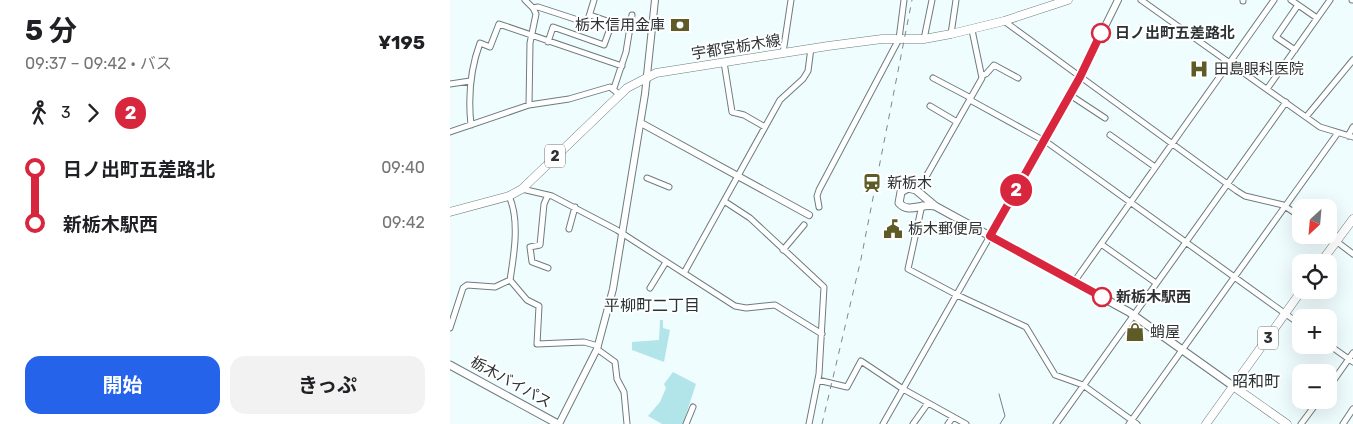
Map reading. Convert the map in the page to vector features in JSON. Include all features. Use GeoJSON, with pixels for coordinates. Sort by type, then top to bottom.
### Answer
{"type":"FeatureCollection","features":[{"type":"Feature","properties":{"kind":"main road","name":"宇都宮栃木線"},"geometry":{"type":"LineString","coordinates":[[450,212],[509,196],[522,189],[620,95],[635,83],[656,73],[811,48],[899,39],[924,39],[972,30],[1068,0]]}},
{"type":"Feature","properties":{"kind":"main road"},"geometry":{"type":"LineString","coordinates":[[935,206],[922,205],[912,209],[902,207],[898,201],[902,190],[914,189],[935,206],[1134,315],[1287,424]]}},
{"type":"Feature","properties":{"kind":"main road"},"geometry":{"type":"LineString","coordinates":[[1338,240],[1353,219]]}},
{"type":"Feature","properties":{"kind":"main road","name":"3"},"geometry":{"type":"LineString","coordinates":[[1206,424],[1296,299]]}},
{"type":"Feature","properties":{"kind":"main road","name":"栃木バイパス"},"geometry":{"type":"LineString","coordinates":[[450,365],[559,424]]}},
{"type":"Feature","properties":{"kind":"street"},"geometry":{"type":"LineString","coordinates":[[525,0],[534,8],[536,14],[531,36],[529,106]]}},
{"type":"Feature","properties":{"kind":"street"},"geometry":{"type":"LineString","coordinates":[[534,8],[538,7],[586,23],[594,0]]}},
{"type":"Feature","properties":{"kind":"street"},"geometry":{"type":"LineString","coordinates":[[559,424],[598,348],[613,290],[641,123],[655,0]]}},
{"type":"Feature","properties":{"kind":"street"},"geometry":{"type":"LineString","coordinates":[[783,53],[791,0]]}},
{"type":"Feature","properties":{"kind":"street"},"geometry":{"type":"LineString","coordinates":[[819,207],[817,198],[819,190],[899,39],[904,0]]}},
{"type":"Feature","properties":{"kind":"street"},"geometry":{"type":"LineString","coordinates":[[924,39],[932,0]]}},
{"type":"Feature","properties":{"kind":"street"},"geometry":{"type":"LineString","coordinates":[[951,34],[956,0]]}},
{"type":"Feature","properties":{"kind":"street"},"geometry":{"type":"LineString","coordinates":[[883,424],[1080,77],[1118,0]]}},
{"type":"Feature","properties":{"kind":"street"},"geometry":{"type":"LineString","coordinates":[[1141,0],[1306,117],[1337,134],[1351,137],[1353,127]]}},
{"type":"Feature","properties":{"kind":"street"},"geometry":{"type":"LineString","coordinates":[[1074,282],[1274,0]]}},
{"type":"Feature","properties":{"kind":"street"},"geometry":{"type":"LineString","coordinates":[[1291,0],[1317,18]]}},
{"type":"Feature","properties":{"kind":"street"},"geometry":{"type":"LineString","coordinates":[[1267,89],[1330,0]]}},
{"type":"Feature","properties":{"kind":"street"},"geometry":{"type":"LineString","coordinates":[[1295,50],[1276,36],[1298,5]]}},
{"type":"Feature","properties":{"kind":"street"},"geometry":{"type":"LineString","coordinates":[[590,15],[630,29]]}},
{"type":"Feature","properties":{"kind":"street"},"geometry":{"type":"LineString","coordinates":[[614,88],[622,66],[632,15]]}},
{"type":"Feature","properties":{"kind":"street"},"geometry":{"type":"LineString","coordinates":[[1004,21],[1245,196],[1284,205],[1292,211]]}},
{"type":"Feature","properties":{"kind":"street"},"geometry":{"type":"LineString","coordinates":[[548,42],[552,27],[604,45],[612,23]]}},
{"type":"Feature","properties":{"kind":"street"},"geometry":{"type":"LineString","coordinates":[[470,125],[470,81],[474,60],[480,43],[490,46],[499,24],[622,66]]}},
{"type":"Feature","properties":{"kind":"street"},"geometry":{"type":"LineString","coordinates":[[972,30],[983,75]]}},
{"type":"Feature","properties":{"kind":"street"},"geometry":{"type":"LineString","coordinates":[[684,273],[780,100],[803,79],[808,71],[811,48]]}},
{"type":"Feature","properties":{"kind":"street"},"geometry":{"type":"LineString","coordinates":[[724,62],[732,112],[744,115],[765,127]]}},
{"type":"Feature","properties":{"kind":"street"},"geometry":{"type":"LineString","coordinates":[[1306,117],[1352,63]]}},
{"type":"Feature","properties":{"kind":"street"},"geometry":{"type":"LineString","coordinates":[[914,189],[923,182],[983,75],[994,65],[1018,78]]}},
{"type":"Feature","properties":{"kind":"street"},"geometry":{"type":"LineString","coordinates":[[933,78],[1044,140],[1292,319]]}},
{"type":"Feature","properties":{"kind":"street"},"geometry":{"type":"LineString","coordinates":[[450,84],[470,81]]}},
{"type":"Feature","properties":{"kind":"street"},"geometry":{"type":"LineString","coordinates":[[450,132],[529,106],[569,99],[610,87],[614,88],[620,95]]}},
{"type":"Feature","properties":{"kind":"street"},"geometry":{"type":"LineString","coordinates":[[1070,95],[1105,118]]}},
{"type":"Feature","properties":{"kind":"street"},"geometry":{"type":"LineString","coordinates":[[1056,424],[1286,102]]}},
{"type":"Feature","properties":{"kind":"street"},"geometry":{"type":"LineString","coordinates":[[930,106],[957,122]]}},
{"type":"Feature","properties":{"kind":"street"},"geometry":{"type":"LineString","coordinates":[[641,123],[809,215]]}},
{"type":"Feature","properties":{"kind":"street"},"geometry":{"type":"LineString","coordinates":[[1130,422],[1284,205],[1337,134]]}},
{"type":"Feature","properties":{"kind":"street"},"geometry":{"type":"LineString","coordinates":[[1110,135],[1155,167]]}},
{"type":"Feature","properties":{"kind":"street"},"geometry":{"type":"LineString","coordinates":[[647,178],[669,187]]}},
{"type":"Feature","properties":{"kind":"street"},"geometry":{"type":"LineString","coordinates":[[923,182],[923,196]]}},
{"type":"Feature","properties":{"kind":"street"},"geometry":{"type":"LineString","coordinates":[[522,189],[548,195],[575,207],[622,233],[735,306],[746,308],[775,305],[822,334]]}},
{"type":"Feature","properties":{"kind":"street"},"geometry":{"type":"LineString","coordinates":[[548,195],[544,204],[540,244],[530,247],[532,262],[548,268]]}},
{"type":"Feature","properties":{"kind":"street"},"geometry":{"type":"LineString","coordinates":[[509,196],[514,206],[510,280],[527,300],[538,306],[537,344],[584,342],[598,348],[615,362],[617,379],[624,392],[627,424]]}},
{"type":"Feature","properties":{"kind":"street"},"geometry":{"type":"LineString","coordinates":[[724,200],[750,218],[822,284],[822,334],[818,380],[809,424]]}},
{"type":"Feature","properties":{"kind":"street"},"geometry":{"type":"LineString","coordinates":[[922,205],[908,269],[957,295],[1026,327],[1055,375],[1083,385],[1130,422],[1137,424]]}},
{"type":"Feature","properties":{"kind":"street"},"geometry":{"type":"LineString","coordinates":[[569,229],[575,207]]}},
{"type":"Feature","properties":{"kind":"street"},"geometry":{"type":"LineString","coordinates":[[912,209],[918,218]]}},
{"type":"Feature","properties":{"kind":"street"},"geometry":{"type":"LineString","coordinates":[[784,250],[804,225]]}},
{"type":"Feature","properties":{"kind":"street"},"geometry":{"type":"LineString","coordinates":[[1338,242],[1353,254]]}},
{"type":"Feature","properties":{"kind":"street"},"geometry":{"type":"LineString","coordinates":[[1100,244],[1156,283]]}},
{"type":"Feature","properties":{"kind":"street"},"geometry":{"type":"LineString","coordinates":[[650,288],[666,262]]}},
{"type":"Feature","properties":{"kind":"street"},"geometry":{"type":"LineString","coordinates":[[450,328],[463,288],[467,285],[496,287],[510,280]]}},
{"type":"Feature","properties":{"kind":"street"},"geometry":{"type":"LineString","coordinates":[[1337,351],[1351,361]]}},
{"type":"Feature","properties":{"kind":"street"},"geometry":{"type":"LineString","coordinates":[[1337,378],[1351,361],[1353,353]]}},
{"type":"Feature","properties":{"kind":"street"},"geometry":{"type":"LineString","coordinates":[[818,380],[847,387],[859,361],[903,389],[966,424]]}},
{"type":"Feature","properties":{"kind":"street"},"geometry":{"type":"LineString","coordinates":[[913,424],[928,403]]}},
{"type":"Feature","properties":{"kind":"street"},"geometry":{"type":"LineString","coordinates":[[686,424],[693,407]]}},
{"type":"Feature","properties":{"kind":"street"},"geometry":{"type":"LineString","coordinates":[[1301,424],[1312,409]]}},
{"type":"Feature","properties":{"kind":"street"},"geometry":{"type":"LineString","coordinates":[[1343,424],[1353,409]]}},
{"type":"Feature","properties":{"kind":"street"},"geometry":{"type":"LineString","coordinates":[[948,424],[953,417]]}},
{"type":"Feature","properties":{"kind":"shaded area"},"geometry":{"type":"Polygon","coordinates":[[[660,320],[663,320],[663,328],[670,330],[664,362],[632,350],[632,342],[659,340],[660,320]]]}},
{"type":"Feature","properties":{"kind":"shaded area"},"geometry":{"type":"Polygon","coordinates":[[[673,372],[696,384],[683,424],[662,424],[648,416],[660,402],[666,388],[664,384],[673,372]]]}},
{"type":"Feature","properties":{"kind":"waterway"},"geometry":{"type":"LineString","coordinates":[[999,394],[1005,416],[1000,424]]}},
{"type":"Feature","properties":{"kind":"railway"},"geometry":{"type":"LineString","coordinates":[[822,424],[861,259],[912,0]]}},
{"type":"Feature","properties":{"kind":"bus line","name":"2"},"geometry":{"type":"LineString","coordinates":[[1101,33],[1080,77],[990,236],[1102,297]]}},
{"type":"Feature","properties":{"kind":"place","name":"栃木信用金庫"},"geometry":{"type":"Point","coordinates":[680,25]}},
{"type":"Feature","properties":{"kind":"place","name":"日ノ出町五差路北"},"geometry":{"type":"Point","coordinates":[1101,33]}},
{"type":"Feature","properties":{"kind":"place","name":"田島眼科医院"},"geometry":{"type":"Point","coordinates":[1199,69]}},
{"type":"Feature","properties":{"kind":"place","name":"新栃木"},"geometry":{"type":"Point","coordinates":[872,183]}},
{"type":"Feature","properties":{"kind":"place","name":"栃木郵便局"},"geometry":{"type":"Point","coordinates":[893,229]}},
{"type":"Feature","properties":{"kind":"place","name":"新栃木駅西"},"geometry":{"type":"Point","coordinates":[1102,297]}},
{"type":"Feature","properties":{"kind":"place","name":"蛸屋"},"geometry":{"type":"Point","coordinates":[1135,332]}},
{"type":"Feature","properties":{"kind":"district","name":"平柳町二丁目"},"geometry":{"type":"Point","coordinates":[652,305]}},
{"type":"Feature","properties":{"kind":"district","name":"昭和町"},"geometry":{"type":"Point","coordinates":[1256,381]}}]}
